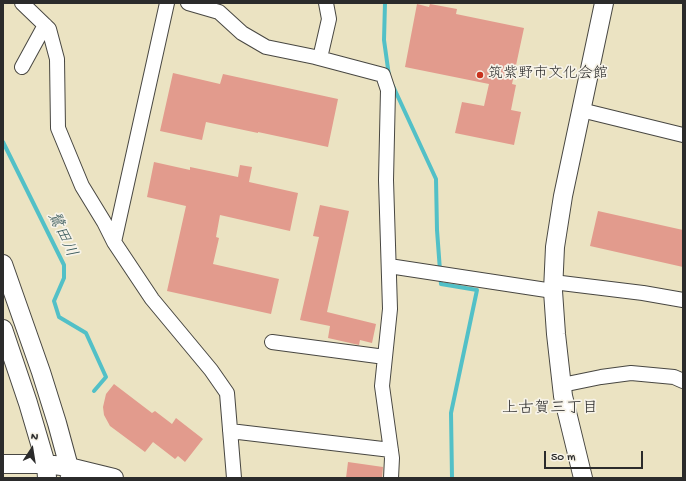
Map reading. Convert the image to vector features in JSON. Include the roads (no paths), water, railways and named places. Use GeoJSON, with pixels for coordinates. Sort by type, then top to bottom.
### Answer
{"type":"FeatureCollection","features":[{"type":"Feature","properties":{"kind":"main road"},"geometry":{"type":"LineString","coordinates":[[583,478],[563,396],[556,334],[553,286],[555,247],[563,196],[604,3]]}},
{"type":"Feature","properties":{"kind":"main road"},"geometry":{"type":"LineString","coordinates":[[3,264],[41,372],[69,472]]}},
{"type":"Feature","properties":{"kind":"main road"},"geometry":{"type":"LineString","coordinates":[[4,333],[28,403],[46,471]]}},
{"type":"Feature","properties":{"kind":"main road"},"geometry":{"type":"LineString","coordinates":[[3,464],[46,471],[69,472],[114,478]]}},
{"type":"Feature","properties":{"kind":"street"},"geometry":{"type":"LineString","coordinates":[[22,3],[49,29],[57,59],[58,128],[82,186],[104,222],[114,242],[152,299],[211,370],[227,393],[234,478]]}},
{"type":"Feature","properties":{"kind":"street"},"geometry":{"type":"LineString","coordinates":[[114,242],[168,3]]}},
{"type":"Feature","properties":{"kind":"street"},"geometry":{"type":"LineString","coordinates":[[188,3],[219,12],[242,33],[266,47],[320,58],[383,75],[388,90],[386,180],[390,309],[382,386],[392,458],[391,478]]}},
{"type":"Feature","properties":{"kind":"street"},"geometry":{"type":"LineString","coordinates":[[320,58],[329,19],[326,3]]}},
{"type":"Feature","properties":{"kind":"street"},"geometry":{"type":"LineString","coordinates":[[22,67],[45,25]]}},
{"type":"Feature","properties":{"kind":"street"},"geometry":{"type":"LineString","coordinates":[[581,110],[683,135]]}},
{"type":"Feature","properties":{"kind":"street"},"geometry":{"type":"LineString","coordinates":[[389,266],[553,286],[643,293],[683,300]]}},
{"type":"Feature","properties":{"kind":"street"},"geometry":{"type":"LineString","coordinates":[[272,342],[385,357]]}},
{"type":"Feature","properties":{"kind":"street"},"geometry":{"type":"LineString","coordinates":[[562,385],[631,373],[674,377],[683,381]]}},
{"type":"Feature","properties":{"kind":"street"},"geometry":{"type":"LineString","coordinates":[[230,431],[391,450]]}},
{"type":"Feature","properties":{"kind":"waterway"},"geometry":{"type":"LineString","coordinates":[[385,3],[384,40],[389,76]]}},
{"type":"Feature","properties":{"kind":"waterway"},"geometry":{"type":"LineString","coordinates":[[393,86],[436,179],[437,230],[441,284],[477,290],[451,413],[452,478]]}},
{"type":"Feature","properties":{"kind":"waterway","name":"鷺田川"},"geometry":{"type":"LineString","coordinates":[[3,142],[64,265],[64,278],[54,301],[59,317],[86,333],[106,377],[94,391]]}},
{"type":"Feature","properties":{"kind":"place","name":"筑紫野市文化会館"},"geometry":{"type":"Point","coordinates":[480,75]}},
{"type":"Feature","properties":{"kind":"district","name":"上古賀三丁目"},"geometry":{"type":"Point","coordinates":[550,410]}}]}
